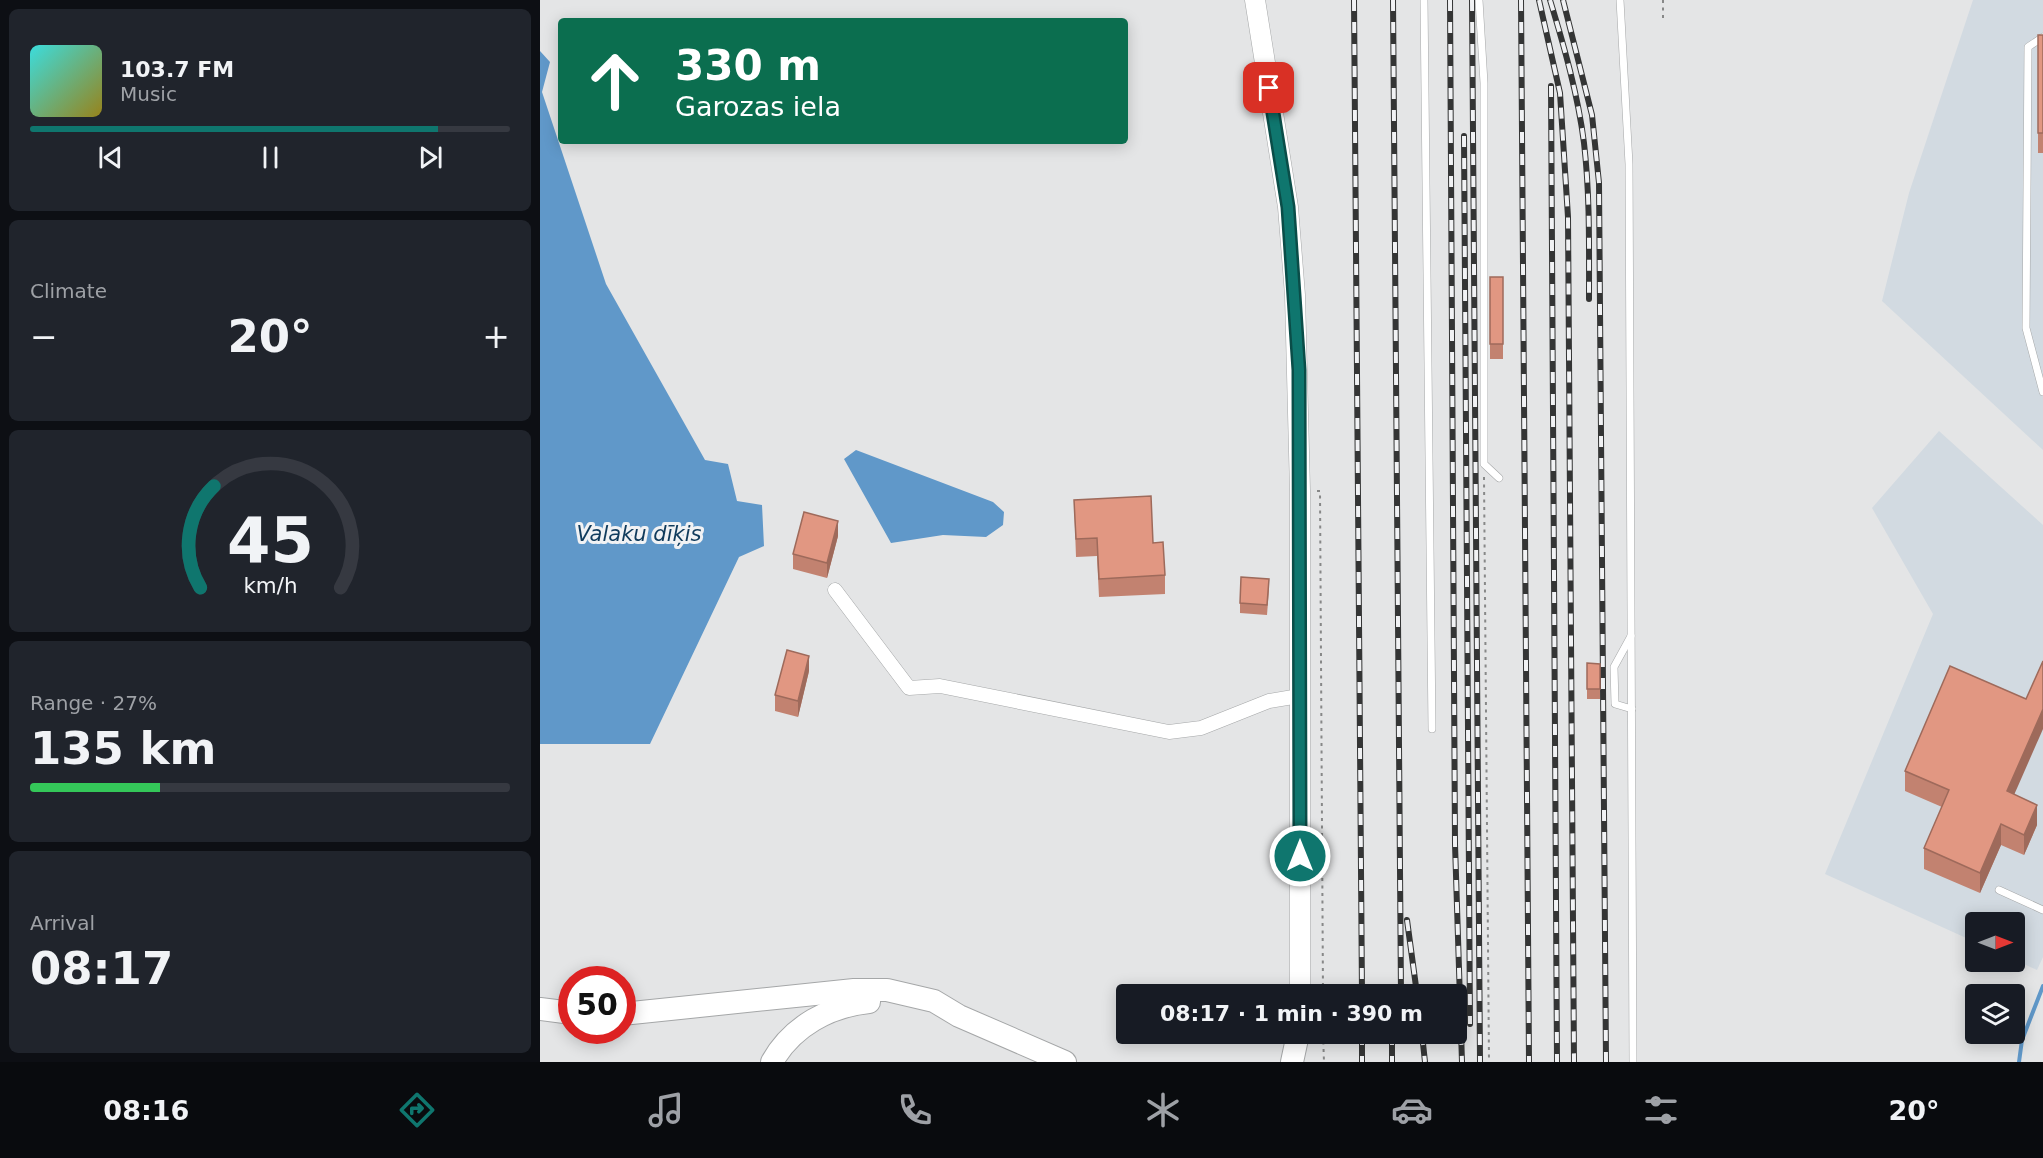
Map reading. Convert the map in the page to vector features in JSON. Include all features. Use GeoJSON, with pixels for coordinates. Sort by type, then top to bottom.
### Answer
{"type":"FeatureCollection","features":[{"type":"Feature","properties":{"kind":"highway"},"geometry":{"type":"LineString","coordinates":[[636,1013],[854,990],[887,990],[934,1001],[959,1016],[1065,1062]]}},
{"type":"Feature","properties":{"kind":"highway"},"geometry":{"type":"LineString","coordinates":[[772,1062],[791,1036],[808,1023],[828,1012],[855,1003],[879,1001],[906,1003],[959,1016]]}},
{"type":"Feature","properties":{"kind":"highway"},"geometry":{"type":"LineString","coordinates":[[540,1010],[558,1012]]}},
{"type":"Feature","properties":{"kind":"highway"},"geometry":{"type":"LineString","coordinates":[[1292,1062],[1296,1044]]}},
{"type":"Feature","properties":{"kind":"main road"},"geometry":{"type":"LineString","coordinates":[[1255,0],[1288,207],[1299,370],[1300,984]]}},
{"type":"Feature","properties":{"kind":"street"},"geometry":{"type":"LineString","coordinates":[[836,590],[909,688],[940,686],[1169,732],[1201,728],[1269,701],[1299,696]]}},
{"type":"Feature","properties":{"kind":"lane"},"geometry":{"type":"LineString","coordinates":[[1424,0],[1432,729]]}},
{"type":"Feature","properties":{"kind":"lane"},"geometry":{"type":"LineString","coordinates":[[1479,0],[1484,83],[1484,464],[1499,478]]}},
{"type":"Feature","properties":{"kind":"lane"},"geometry":{"type":"LineString","coordinates":[[1620,0],[1629,164],[1633,1062]]}},
{"type":"Feature","properties":{"kind":"lane"},"geometry":{"type":"LineString","coordinates":[[2043,37],[2028,46],[2026,162],[2026,328],[2043,392]]}},
{"type":"Feature","properties":{"kind":"lane"},"geometry":{"type":"LineString","coordinates":[[1632,634],[1614,667],[1615,704],[1632,709]]}},
{"type":"Feature","properties":{"kind":"lane"},"geometry":{"type":"LineString","coordinates":[[1999,890],[2043,910]]}},
{"type":"Feature","properties":{"kind":"path"},"geometry":{"type":"LineString","coordinates":[[1663,0],[1663,19]]}},
{"type":"Feature","properties":{"kind":"path"},"geometry":{"type":"LineString","coordinates":[[1484,464],[1489,1062]]}},
{"type":"Feature","properties":{"kind":"path"},"geometry":{"type":"LineString","coordinates":[[1320,491],[1323,984]]}},
{"type":"Feature","properties":{"kind":"path"},"geometry":{"type":"LineString","coordinates":[[1323,1044],[1324,1062]]}},
{"type":"Feature","properties":{"kind":"shaded area"},"geometry":{"type":"Polygon","coordinates":[[[1973,0],[2043,0],[2043,450],[1882,301],[1909,193],[1973,0]]]}},
{"type":"Feature","properties":{"kind":"shaded area"},"geometry":{"type":"Polygon","coordinates":[[[1939,431],[2043,525],[2043,957],[2037,970],[2025,965],[2025,912],[1965,912],[1965,937],[1825,874],[1933,614],[1872,508],[1939,431]]]}},
{"type":"Feature","properties":{"kind":"water","name":"Valaku dīķis"},"geometry":{"type":"Polygon","coordinates":[[[540,51],[550,62],[542,92],[606,284],[705,460],[728,464],[737,501],[762,505],[764,546],[739,557],[650,744],[540,744],[540,51]]]}},
{"type":"Feature","properties":{"kind":"water"},"geometry":{"type":"Polygon","coordinates":[[[856,450],[993,502],[1004,512],[1003,525],[986,537],[943,535],[891,543],[844,459],[856,450]]]}},
{"type":"Feature","properties":{"kind":"building"},"geometry":{"type":"Polygon","coordinates":[[[2038,35],[2043,35],[2043,133],[2038,133],[2038,35]]]}},
{"type":"Feature","properties":{"kind":"building"},"geometry":{"type":"Polygon","coordinates":[[[1490,277],[1503,277],[1503,344],[1490,344],[1490,277]]]}},
{"type":"Feature","properties":{"kind":"building"},"geometry":{"type":"Polygon","coordinates":[[[1151,496],[1153,543],[1163,542],[1165,575],[1099,579],[1097,538],[1076,539],[1074,500],[1151,496]]]}},
{"type":"Feature","properties":{"kind":"building"},"geometry":{"type":"Polygon","coordinates":[[[804,512],[838,521],[827,563],[793,554],[804,512]]]}},
{"type":"Feature","properties":{"kind":"building"},"geometry":{"type":"Polygon","coordinates":[[[1241,577],[1269,579],[1267,605],[1240,603],[1241,577]]]}},
{"type":"Feature","properties":{"kind":"building"},"geometry":{"type":"Polygon","coordinates":[[[787,650],[809,656],[798,701],[775,695],[787,650]]]}},
{"type":"Feature","properties":{"kind":"building"},"geometry":{"type":"Polygon","coordinates":[[[2043,661],[2043,709],[2007,791],[2037,805],[2024,835],[2001,824],[1980,873],[1924,848],[1949,790],[1905,771],[1950,666],[2026,699],[2043,661]]]}},
{"type":"Feature","properties":{"kind":"building"},"geometry":{"type":"Polygon","coordinates":[[[1587,663],[1600,664],[1600,689],[1587,689],[1587,663]]]}},
{"type":"Feature","properties":{"kind":"waterway"},"geometry":{"type":"LineString","coordinates":[[2019,1062],[2022,1040],[2043,986]]}},
{"type":"Feature","properties":{"kind":"railway"},"geometry":{"type":"LineString","coordinates":[[1354,0],[1362,984]]}},
{"type":"Feature","properties":{"kind":"railway"},"geometry":{"type":"LineString","coordinates":[[1393,0],[1401,984]]}},
{"type":"Feature","properties":{"kind":"railway"},"geometry":{"type":"LineString","coordinates":[[1450,0],[1455,844],[1462,1062]]}},
{"type":"Feature","properties":{"kind":"railway"},"geometry":{"type":"LineString","coordinates":[[1472,0],[1480,1062]]}},
{"type":"Feature","properties":{"kind":"railway"},"geometry":{"type":"LineString","coordinates":[[1521,0],[1529,1062]]}},
{"type":"Feature","properties":{"kind":"railway"},"geometry":{"type":"LineString","coordinates":[[1539,0],[1560,93],[1568,217],[1574,1062]]}},
{"type":"Feature","properties":{"kind":"railway"},"geometry":{"type":"LineString","coordinates":[[1550,0],[1574,89],[1584,143],[1588,201],[1589,299]]}},
{"type":"Feature","properties":{"kind":"railway"},"geometry":{"type":"LineString","coordinates":[[1563,0],[1592,115],[1599,183],[1606,1062]]}},
{"type":"Feature","properties":{"kind":"railway"},"geometry":{"type":"LineString","coordinates":[[1551,86],[1557,1062]]}},
{"type":"Feature","properties":{"kind":"railway"},"geometry":{"type":"LineString","coordinates":[[1464,136],[1470,1024]]}},
{"type":"Feature","properties":{"kind":"railway"},"geometry":{"type":"LineString","coordinates":[[1407,920],[1416,984]]}},
{"type":"Feature","properties":{"kind":"railway"},"geometry":{"type":"LineString","coordinates":[[1362,1044],[1362,1062]]}},
{"type":"Feature","properties":{"kind":"railway"},"geometry":{"type":"LineString","coordinates":[[1392,1044],[1392,1062]]}},
{"type":"Feature","properties":{"kind":"railway"},"geometry":{"type":"LineString","coordinates":[[1423,1044],[1425,1062]]}},
{"type":"Feature","properties":{"kind":"route"},"geometry":{"type":"LineString","coordinates":[[1269,88],[1288,207],[1296,295],[1300,491],[1300,856]]}}]}
